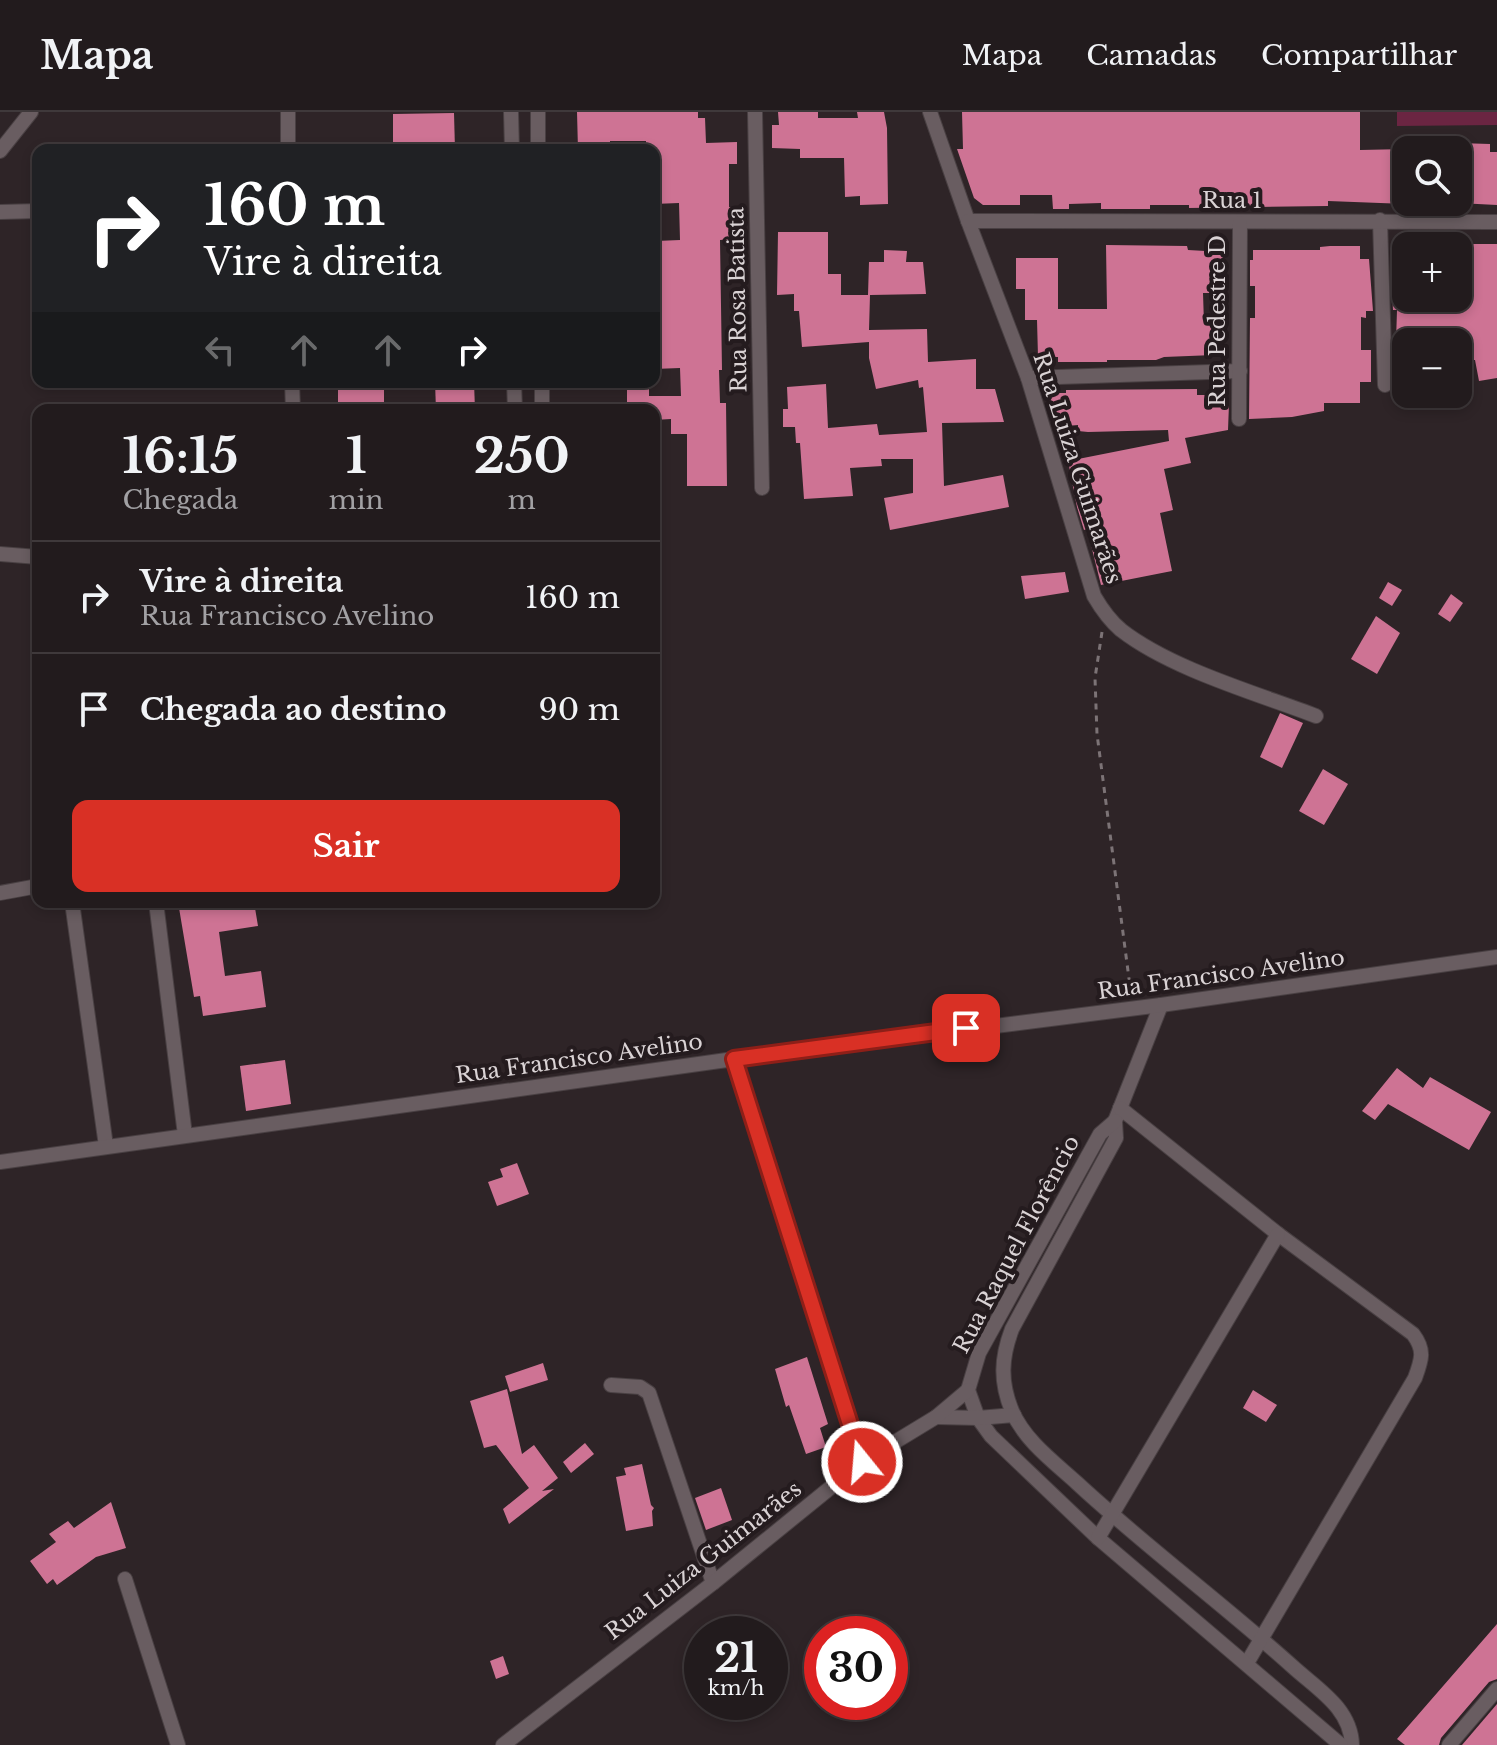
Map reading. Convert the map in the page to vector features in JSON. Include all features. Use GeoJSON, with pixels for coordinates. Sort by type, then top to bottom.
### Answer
{"type":"FeatureCollection","features":[{"type":"Feature","properties":{"kind":"street"},"geometry":{"type":"LineString","coordinates":[[0,151],[31,112]]}},
{"type":"Feature","properties":{"kind":"street"},"geometry":{"type":"LineString","coordinates":[[288,112],[288,144]]}},
{"type":"Feature","properties":{"kind":"street"},"geometry":{"type":"LineString","coordinates":[[511,112],[512,144]]}},
{"type":"Feature","properties":{"kind":"street"},"geometry":{"type":"LineString","coordinates":[[538,112],[538,144]]}},
{"type":"Feature","properties":{"kind":"street","name":"Rua Rosa Batista"},"geometry":{"type":"LineString","coordinates":[[755,112],[762,488]]}},
{"type":"Feature","properties":{"kind":"street","name":"Rua Luiza Guimarães"},"geometry":{"type":"LineString","coordinates":[[930,112],[1028,378],[1094,596],[1104,612],[1121,629],[1150,648],[1316,716]]}},
{"type":"Feature","properties":{"kind":"street"},"geometry":{"type":"LineString","coordinates":[[0,212],[32,211]]}},
{"type":"Feature","properties":{"kind":"street"},"geometry":{"type":"LineString","coordinates":[[1380,220],[1385,385]]}},
{"type":"Feature","properties":{"kind":"street","name":"Rua 1"},"geometry":{"type":"LineString","coordinates":[[968,221],[1497,222]]}},
{"type":"Feature","properties":{"kind":"street","name":"Rua Pedestre D"},"geometry":{"type":"LineString","coordinates":[[1239,419],[1240,223]]}},
{"type":"Feature","properties":{"kind":"street"},"geometry":{"type":"LineString","coordinates":[[1028,378],[1240,371]]}},
{"type":"Feature","properties":{"kind":"street"},"geometry":{"type":"LineString","coordinates":[[0,554],[32,557]]}},
{"type":"Feature","properties":{"kind":"street"},"geometry":{"type":"LineString","coordinates":[[0,893],[32,887]]}},
{"type":"Feature","properties":{"kind":"street"},"geometry":{"type":"LineString","coordinates":[[73,908],[106,1146]]}},
{"type":"Feature","properties":{"kind":"street"},"geometry":{"type":"LineString","coordinates":[[157,908],[185,1135]]}},
{"type":"Feature","properties":{"kind":"street","name":"Rua Francisco Avelino"},"geometry":{"type":"LineString","coordinates":[[0,1162],[734,1059],[1161,1005],[1497,957]]}},
{"type":"Feature","properties":{"kind":"street"},"geometry":{"type":"LineString","coordinates":[[1161,1005],[1118,1115],[1413,1334],[1422,1347],[1422,1359],[1415,1378],[1247,1663]]}},
{"type":"Feature","properties":{"kind":"street"},"geometry":{"type":"LineString","coordinates":[[734,1059],[862,1462]]}},
{"type":"Feature","properties":{"kind":"street","name":"Rua Raquel Florêncio"},"geometry":{"type":"LineString","coordinates":[[1118,1115],[1100,1134],[979,1353],[968,1390],[978,1418],[991,1436],[1098,1538],[1341,1745]]}},
{"type":"Feature","properties":{"kind":"street","name":"Rua Raquel Florêncio"},"geometry":{"type":"LineString","coordinates":[[1118,1115],[1116,1138],[1012,1329],[1004,1352],[1002,1375],[1014,1415],[1034,1444],[1113,1517],[1262,1639],[1341,1710],[1352,1733],[1352,1745]]}},
{"type":"Feature","properties":{"kind":"street"},"geometry":{"type":"LineString","coordinates":[[1098,1538],[1278,1234]]}},
{"type":"Feature","properties":{"kind":"street"},"geometry":{"type":"LineString","coordinates":[[611,1385],[640,1387],[649,1393],[713,1583]]}},
{"type":"Feature","properties":{"kind":"street","name":"Rua Luiza Guimarães"},"geometry":{"type":"LineString","coordinates":[[503,1745],[713,1583],[862,1462],[936,1417],[968,1390]]}},
{"type":"Feature","properties":{"kind":"street"},"geometry":{"type":"LineString","coordinates":[[936,1417],[1014,1415]]}},
{"type":"Feature","properties":{"kind":"street"},"geometry":{"type":"LineString","coordinates":[[125,1579],[178,1745]]}},
{"type":"Feature","properties":{"kind":"street"},"geometry":{"type":"LineString","coordinates":[[1449,1745],[1497,1689]]}},
{"type":"Feature","properties":{"kind":"path"},"geometry":{"type":"LineString","coordinates":[[1104,612],[1095,678],[1097,734],[1133,1008]]}},
{"type":"Feature","properties":{"kind":"shaded area"},"geometry":{"type":"Polygon","coordinates":[[[1397,112],[1497,112],[1497,125],[1397,126],[1397,112]]]}},
{"type":"Feature","properties":{"kind":"building"},"geometry":{"type":"Polygon","coordinates":[[[577,112],[698,112],[698,118],[705,118],[706,143],[737,142],[737,164],[729,164],[733,239],[720,240],[722,370],[719,370],[720,403],[726,403],[727,486],[687,486],[687,434],[671,434],[671,419],[660,420],[660,404],[627,404],[627,388],[649,388],[649,396],[681,396],[680,368],[660,369],[660,241],[680,240],[679,203],[660,204],[660,144],[610,141],[610,144],[578,144],[577,112]]]}},
{"type":"Feature","properties":{"kind":"building"},"geometry":{"type":"Polygon","coordinates":[[[778,112],[818,112],[818,118],[858,118],[857,112],[884,112],[888,204],[860,205],[860,196],[845,197],[844,158],[800,158],[800,149],[772,148],[772,125],[779,125],[778,112]]]}},
{"type":"Feature","properties":{"kind":"building"},"geometry":{"type":"Polygon","coordinates":[[[962,112],[1360,112],[1360,150],[1392,149],[1392,203],[1328,201],[1328,206],[1189,208],[1189,205],[1150,205],[1150,209],[1101,209],[1101,203],[1069,204],[1069,209],[1053,209],[1052,195],[1020,195],[1020,205],[983,205],[974,198],[957,149],[963,149],[962,112]]]}},
{"type":"Feature","properties":{"kind":"building"},"geometry":{"type":"Polygon","coordinates":[[[454,113],[455,144],[393,144],[393,114],[454,113]]]}},
{"type":"Feature","properties":{"kind":"building"},"geometry":{"type":"Polygon","coordinates":[[[1472,143],[1490,144],[1490,152],[1497,152],[1497,205],[1472,204],[1472,143]]]}},
{"type":"Feature","properties":{"kind":"building"},"geometry":{"type":"Polygon","coordinates":[[[778,232],[828,232],[828,274],[841,274],[841,295],[868,295],[869,262],[884,262],[884,250],[907,251],[906,262],[923,262],[926,294],[870,295],[869,330],[927,329],[928,362],[976,359],[976,389],[995,389],[1004,422],[942,423],[944,486],[1003,475],[1009,507],[890,530],[884,498],[913,493],[913,459],[881,459],[882,466],[850,468],[853,496],[804,499],[800,443],[796,443],[795,427],[783,427],[783,409],[788,409],[787,387],[826,384],[828,428],[877,424],[879,435],[927,432],[923,387],[919,388],[918,380],[876,389],[869,342],[802,347],[799,311],[794,311],[794,294],[777,295],[778,232]]]}},
{"type":"Feature","properties":{"kind":"building"},"geometry":{"type":"Polygon","coordinates":[[[1472,244],[1497,244],[1497,378],[1479,381],[1475,360],[1472,360],[1472,328],[1396,328],[1397,312],[1472,312],[1472,244]]]}},
{"type":"Feature","properties":{"kind":"building"},"geometry":{"type":"Polygon","coordinates":[[[1106,245],[1187,246],[1188,250],[1223,252],[1223,293],[1203,293],[1204,324],[1213,324],[1214,355],[1107,362],[1058,362],[1058,357],[1038,357],[1037,320],[1025,320],[1025,289],[1016,289],[1016,258],[1058,258],[1058,309],[1107,309],[1106,245]]]}},
{"type":"Feature","properties":{"kind":"building"},"geometry":{"type":"Polygon","coordinates":[[[1360,246],[1360,259],[1369,259],[1373,311],[1366,311],[1366,318],[1361,317],[1361,350],[1371,350],[1371,382],[1360,382],[1360,403],[1324,403],[1324,411],[1292,417],[1249,419],[1250,318],[1255,318],[1255,286],[1250,286],[1253,250],[1320,250],[1320,247],[1360,246]]]}},
{"type":"Feature","properties":{"kind":"building"},"geometry":{"type":"Polygon","coordinates":[[[338,388],[384,390],[384,404],[338,404],[338,388]]]}},
{"type":"Feature","properties":{"kind":"building"},"geometry":{"type":"Polygon","coordinates":[[[435,388],[474,388],[475,404],[436,404],[435,388]]]}},
{"type":"Feature","properties":{"kind":"building"},"geometry":{"type":"Polygon","coordinates":[[[1197,389],[1197,395],[1216,395],[1216,404],[1229,404],[1228,430],[1185,438],[1191,463],[1164,469],[1173,510],[1160,513],[1172,571],[1101,585],[1087,529],[1084,530],[1077,507],[1068,461],[1169,441],[1168,430],[1088,432],[1078,431],[1078,425],[1053,427],[1048,393],[1066,393],[1066,390],[1197,389]]]}},
{"type":"Feature","properties":{"kind":"building"},"geometry":{"type":"Polygon","coordinates":[[[1065,572],[1069,592],[1025,599],[1021,576],[1065,572]]]}},
{"type":"Feature","properties":{"kind":"building"},"geometry":{"type":"Polygon","coordinates":[[[1388,582],[1402,590],[1392,606],[1379,598],[1388,582]]]}},
{"type":"Feature","properties":{"kind":"building"},"geometry":{"type":"Polygon","coordinates":[[[1451,594],[1463,603],[1450,622],[1438,614],[1451,594]]]}},
{"type":"Feature","properties":{"kind":"building"},"geometry":{"type":"Polygon","coordinates":[[[1376,616],[1400,633],[1377,674],[1351,659],[1376,616]]]}},
{"type":"Feature","properties":{"kind":"building"},"geometry":{"type":"Polygon","coordinates":[[[1280,713],[1303,723],[1282,768],[1260,757],[1280,713]]]}},
{"type":"Feature","properties":{"kind":"building"},"geometry":{"type":"Polygon","coordinates":[[[1323,769],[1348,784],[1324,825],[1299,811],[1323,769]]]}},
{"type":"Feature","properties":{"kind":"building"},"geometry":{"type":"Polygon","coordinates":[[[179,908],[255,908],[258,926],[219,932],[225,976],[261,971],[266,1007],[203,1016],[200,996],[194,997],[179,908]]]}},
{"type":"Feature","properties":{"kind":"building"},"geometry":{"type":"Polygon","coordinates":[[[285,1060],[291,1104],[246,1111],[240,1066],[285,1060]]]}},
{"type":"Feature","properties":{"kind":"building"},"geometry":{"type":"Polygon","coordinates":[[[1397,1068],[1423,1088],[1430,1077],[1491,1112],[1469,1150],[1388,1104],[1375,1120],[1362,1111],[1397,1068]]]}},
{"type":"Feature","properties":{"kind":"building"},"geometry":{"type":"Polygon","coordinates":[[[517,1163],[529,1194],[497,1206],[488,1182],[503,1177],[500,1169],[517,1163]]]}},
{"type":"Feature","properties":{"kind":"building"},"geometry":{"type":"Polygon","coordinates":[[[807,1357],[828,1424],[820,1428],[826,1447],[806,1454],[789,1405],[786,1407],[775,1369],[807,1357]]]}},
{"type":"Feature","properties":{"kind":"building"},"geometry":{"type":"Polygon","coordinates":[[[543,1363],[548,1380],[510,1392],[505,1376],[543,1363]]]}},
{"type":"Feature","properties":{"kind":"building"},"geometry":{"type":"Polygon","coordinates":[[[507,1389],[522,1454],[534,1445],[558,1478],[542,1491],[554,1489],[509,1524],[503,1509],[529,1488],[496,1445],[484,1448],[470,1401],[507,1389]]]}},
{"type":"Feature","properties":{"kind":"building"},"geometry":{"type":"Polygon","coordinates":[[[1253,1390],[1277,1405],[1266,1422],[1243,1408],[1253,1390]]]}},
{"type":"Feature","properties":{"kind":"building"},"geometry":{"type":"Polygon","coordinates":[[[585,1443],[594,1454],[571,1473],[563,1462],[585,1443]]]}},
{"type":"Feature","properties":{"kind":"building"},"geometry":{"type":"Polygon","coordinates":[[[642,1464],[654,1508],[653,1526],[626,1531],[616,1477],[626,1475],[624,1468],[642,1464]]]}},
{"type":"Feature","properties":{"kind":"building"},"geometry":{"type":"Polygon","coordinates":[[[721,1488],[732,1520],[706,1530],[695,1498],[721,1488]]]}},
{"type":"Feature","properties":{"kind":"building"},"geometry":{"type":"Polygon","coordinates":[[[111,1502],[126,1548],[96,1557],[57,1585],[53,1579],[47,1584],[30,1561],[56,1542],[49,1534],[68,1521],[74,1528],[111,1502]]]}},
{"type":"Feature","properties":{"kind":"building"},"geometry":{"type":"Polygon","coordinates":[[[1497,1624],[1497,1679],[1489,1682],[1441,1738],[1439,1745],[1405,1745],[1397,1739],[1497,1624]]]}},
{"type":"Feature","properties":{"kind":"building"},"geometry":{"type":"Polygon","coordinates":[[[503,1656],[509,1674],[496,1679],[490,1661],[503,1656]]]}},
{"type":"Feature","properties":{"kind":"building"},"geometry":{"type":"Polygon","coordinates":[[[1497,1704],[1497,1745],[1462,1745],[1497,1704]]]}},
{"type":"Feature","properties":{"kind":"route"},"geometry":{"type":"LineString","coordinates":[[862,1462],[734,1059],[966,1028]]}}]}
